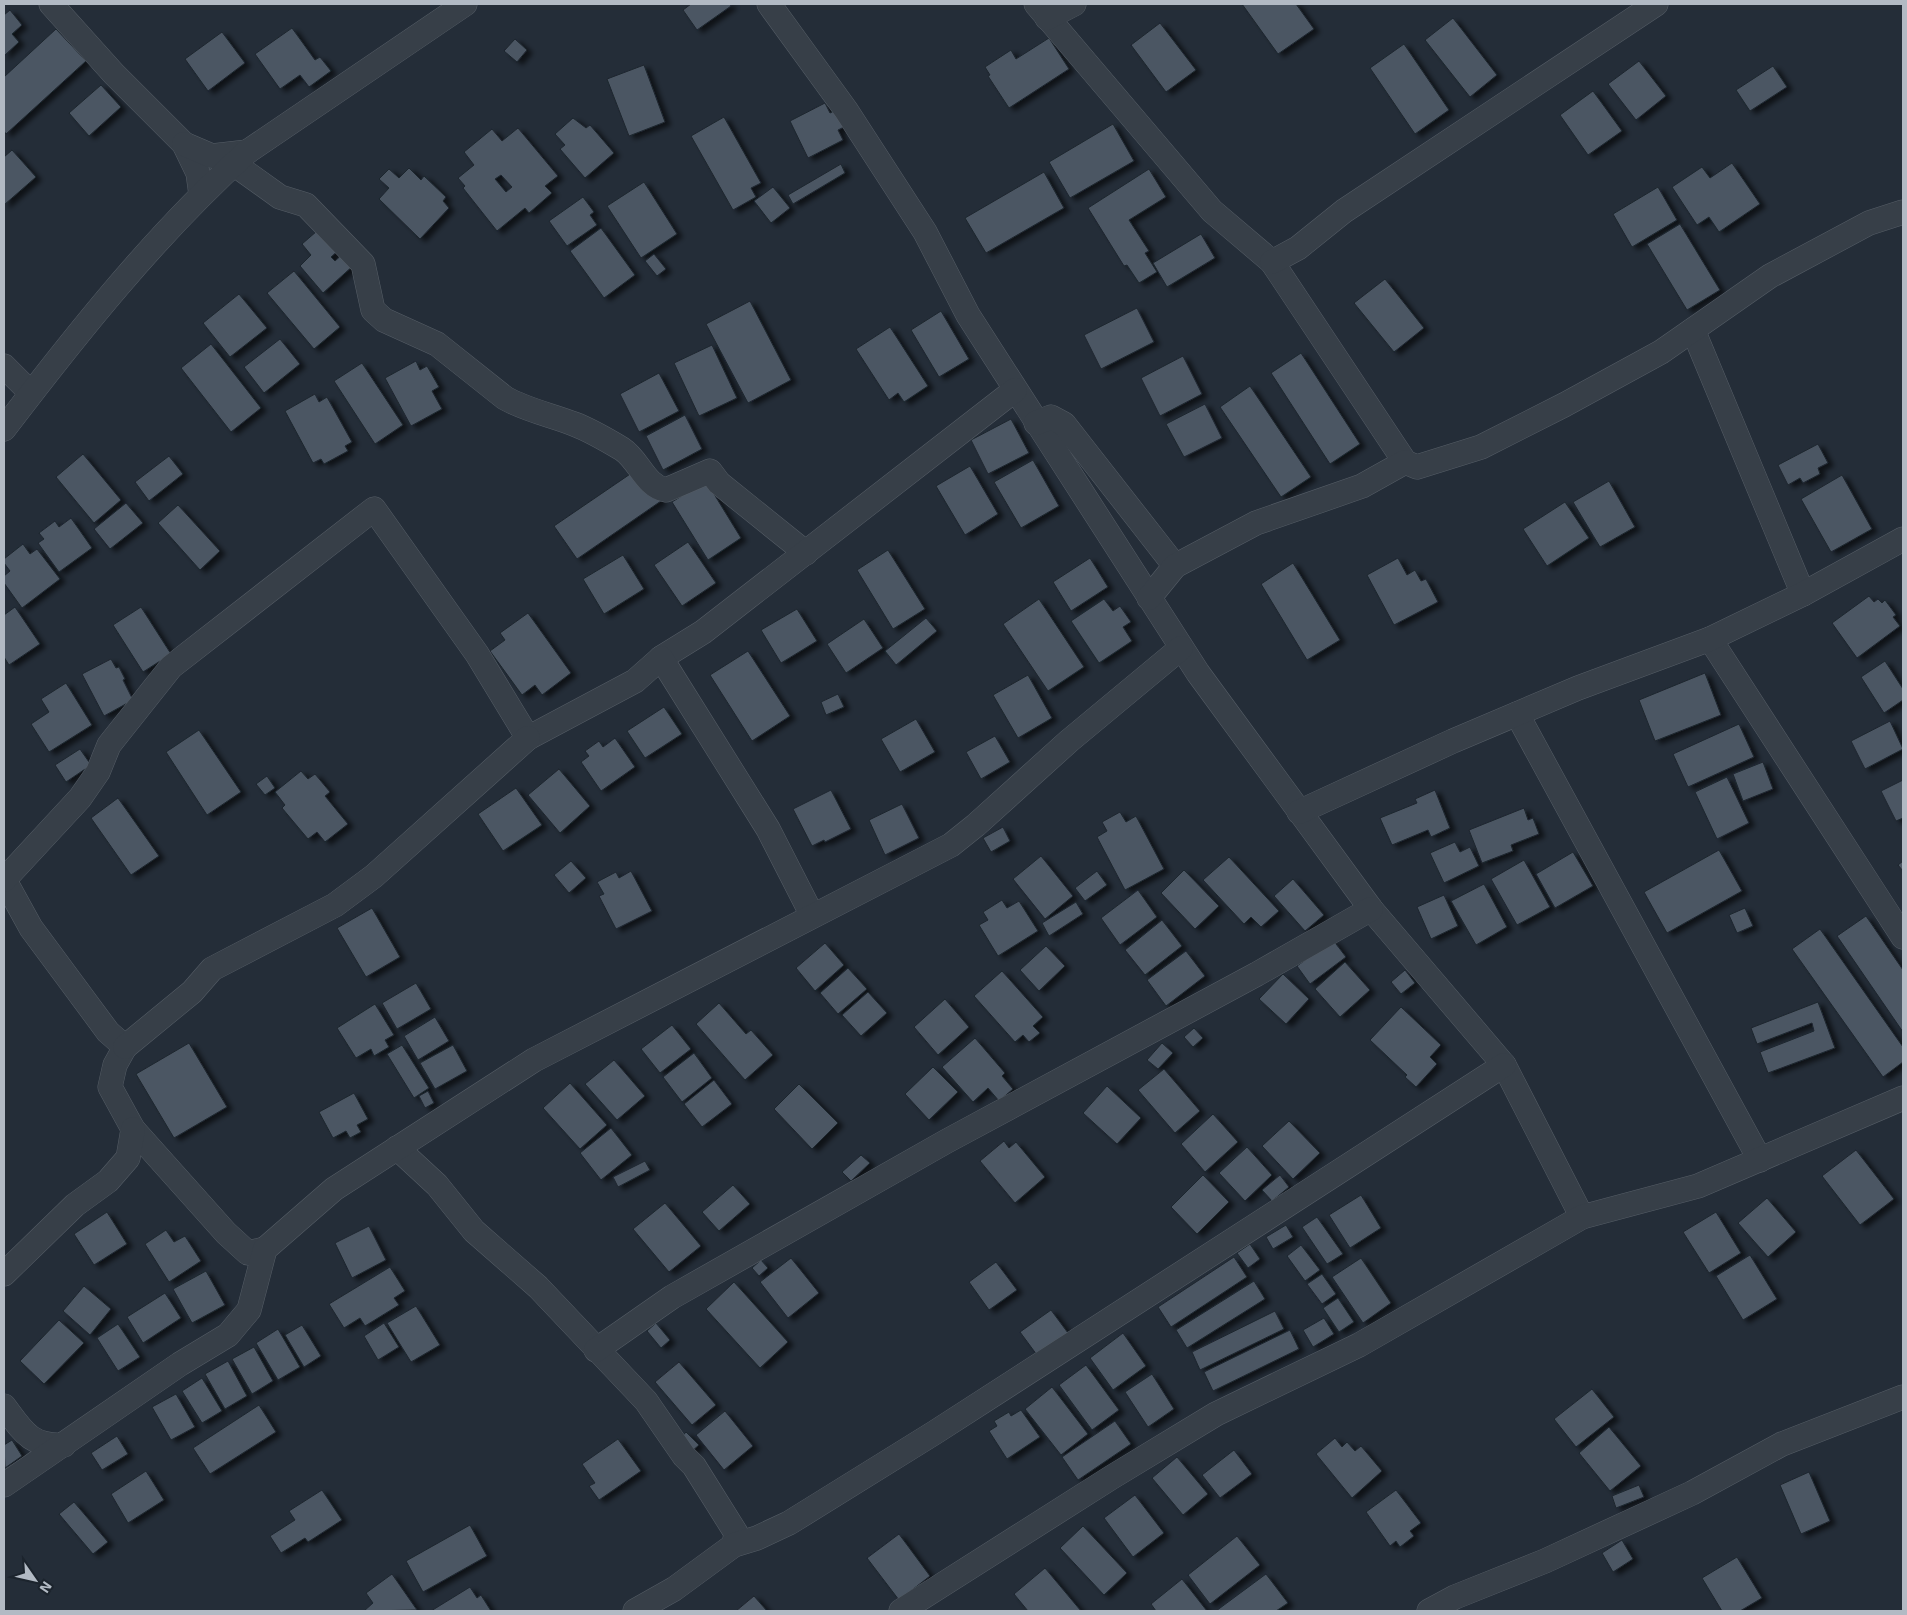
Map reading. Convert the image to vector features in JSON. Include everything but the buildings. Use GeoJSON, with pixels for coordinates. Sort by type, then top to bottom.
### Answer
{"type":"FeatureCollection","features":[{"type":"Feature","properties":{"kind":"street"},"geometry":{"type":"LineString","coordinates":[[51,4],[114,74],[184,144],[198,173],[201,195]]}},
{"type":"Feature","properties":{"kind":"street"},"geometry":{"type":"LineString","coordinates":[[4,429],[144,256],[201,195],[241,158],[465,4]]}},
{"type":"Feature","properties":{"kind":"street"},"geometry":{"type":"LineString","coordinates":[[769,4],[846,110],[920,224],[968,315],[1181,648],[1371,909],[1504,1065],[1582,1217]]}},
{"type":"Feature","properties":{"kind":"street"},"geometry":{"type":"LineString","coordinates":[[1074,4],[1042,11],[1212,211],[1272,262],[1404,462],[1417,467],[1481,447],[1564,405],[1653,356],[1770,276],[1869,223],[1903,211]]}},
{"type":"Feature","properties":{"kind":"street"},"geometry":{"type":"LineString","coordinates":[[1272,262],[1298,248],[1344,211],[1656,4]]}},
{"type":"Feature","properties":{"kind":"street"},"geometry":{"type":"LineString","coordinates":[[184,144],[212,156],[241,158],[280,197],[306,204],[363,264],[373,310],[384,320],[437,344],[505,398],[517,405],[583,428],[622,449],[631,455],[652,483],[660,489],[666,490],[710,471],[719,483],[806,553]]}},
{"type":"Feature","properties":{"kind":"street"},"geometry":{"type":"LineString","coordinates":[[1692,330],[1803,594]]}},
{"type":"Feature","properties":{"kind":"street"},"geometry":{"type":"LineString","coordinates":[[4,366],[31,394]]}},
{"type":"Feature","properties":{"kind":"street"},"geometry":{"type":"LineString","coordinates":[[1016,390],[703,632],[661,658],[635,681],[528,738],[374,876],[335,905],[212,969],[192,992],[126,1047],[115,1065],[110,1087],[133,1129],[226,1233],[248,1253],[264,1249],[334,1189],[534,1060],[951,844],[976,825],[1069,741],[1181,648]]}},
{"type":"Feature","properties":{"kind":"street"},"geometry":{"type":"LineString","coordinates":[[1036,423],[1051,418],[1064,424],[1175,566]]}},
{"type":"Feature","properties":{"kind":"street"},"geometry":{"type":"LineString","coordinates":[[1149,598],[1175,566],[1256,523],[1362,486],[1404,462]]}},
{"type":"Feature","properties":{"kind":"street"},"geometry":{"type":"LineString","coordinates":[[126,1047],[108,1032],[31,928],[4,880],[80,798],[98,772],[110,745],[171,667],[374,510],[477,654],[528,738]]}},
{"type":"Feature","properties":{"kind":"street"},"geometry":{"type":"LineString","coordinates":[[1299,812],[1516,714],[1578,688],[1710,639],[1803,594],[1903,539]]}},
{"type":"Feature","properties":{"kind":"street"},"geometry":{"type":"LineString","coordinates":[[1710,639],[1903,937]]}},
{"type":"Feature","properties":{"kind":"street"},"geometry":{"type":"LineString","coordinates":[[661,658],[768,829],[812,915]]}},
{"type":"Feature","properties":{"kind":"street"},"geometry":{"type":"LineString","coordinates":[[1516,714],[1760,1160]]}},
{"type":"Feature","properties":{"kind":"street"},"geometry":{"type":"LineString","coordinates":[[596,1350],[654,1308],[689,1287],[946,1141],[1257,974],[1371,909]]}},
{"type":"Feature","properties":{"kind":"street"},"geometry":{"type":"LineString","coordinates":[[634,1611],[674,1589],[734,1545],[758,1538],[788,1523],[942,1428],[1504,1065]]}},
{"type":"Feature","properties":{"kind":"street"},"geometry":{"type":"LineString","coordinates":[[901,1611],[1112,1477],[1216,1414],[1359,1346],[1582,1217],[1698,1186],[1903,1098]]}},
{"type":"Feature","properties":{"kind":"street"},"geometry":{"type":"LineString","coordinates":[[4,1274],[75,1205],[108,1180],[128,1158],[133,1129]]}},
{"type":"Feature","properties":{"kind":"street"},"geometry":{"type":"LineString","coordinates":[[397,1148],[437,1185],[474,1231],[538,1287],[646,1401],[684,1456],[694,1466],[736,1533],[734,1545]]}},
{"type":"Feature","properties":{"kind":"street"},"geometry":{"type":"LineString","coordinates":[[4,1485],[180,1364],[228,1335],[249,1310],[264,1249]]}},
{"type":"Feature","properties":{"kind":"street"},"geometry":{"type":"LineString","coordinates":[[1428,1611],[1455,1597],[1545,1561],[1692,1493],[1782,1444],[1903,1398]]}},
{"type":"Feature","properties":{"kind":"street"},"geometry":{"type":"LineString","coordinates":[[4,1406],[28,1438],[52,1446],[64,1445]]}}]}
